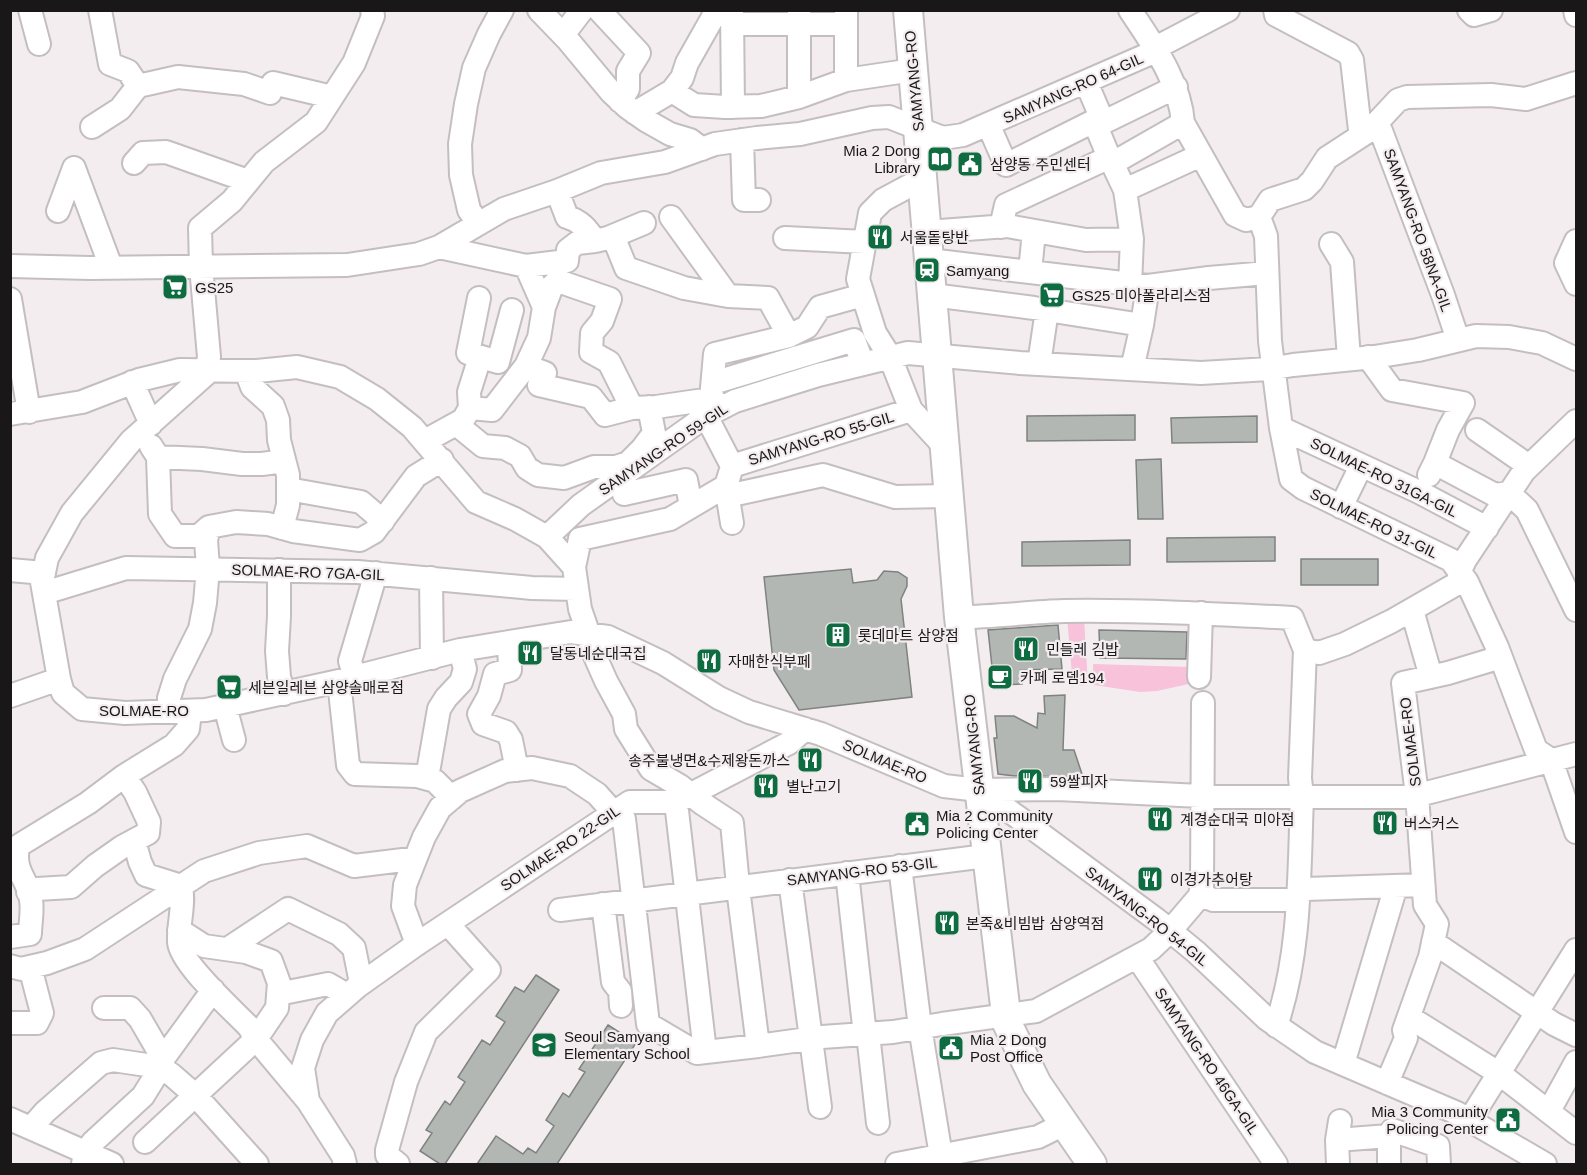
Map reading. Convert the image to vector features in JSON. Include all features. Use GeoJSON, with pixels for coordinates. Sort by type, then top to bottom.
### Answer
{"type":"FeatureCollection","features":[{"type":"Feature","properties":{"kind":"main road","name":"SAMYANG-RO"},"geometry":{"type":"LineString","coordinates":[[908,10],[959,617],[1007,1023],[1037,1084],[1088,1163]]}},
{"type":"Feature","properties":{"kind":"street"},"geometry":{"type":"LineString","coordinates":[[30,10],[39,44]]}},
{"type":"Feature","properties":{"kind":"street"},"geometry":{"type":"LineString","coordinates":[[100,10],[111,63],[128,71],[138,86]]}},
{"type":"Feature","properties":{"kind":"street"},"geometry":{"type":"LineString","coordinates":[[10,696],[59,679],[44,583],[47,558],[72,513],[131,441],[207,375],[209,357],[200,228],[232,201],[264,162],[316,122],[354,63],[373,16],[372,10]]}},
{"type":"Feature","properties":{"kind":"street"},"geometry":{"type":"LineString","coordinates":[[478,223],[469,210],[466,198],[461,175],[460,144],[474,68],[502,10]]}},
{"type":"Feature","properties":{"kind":"street"},"geometry":{"type":"LineString","coordinates":[[539,10],[611,92],[628,107],[670,134],[690,140],[702,149]]}},
{"type":"Feature","properties":{"kind":"street"},"geometry":{"type":"LineString","coordinates":[[563,35],[582,10]]}},
{"type":"Feature","properties":{"kind":"street"},"geometry":{"type":"LineString","coordinates":[[598,10],[639,53],[628,71],[628,107]]}},
{"type":"Feature","properties":{"kind":"street"},"geometry":{"type":"LineString","coordinates":[[1130,10],[1156,49]]}},
{"type":"Feature","properties":{"kind":"street","name":"SAMYANG-RO 64-GIL"},"geometry":{"type":"LineString","coordinates":[[10,266],[347,266],[419,254],[462,235],[504,209],[601,173],[665,162],[715,144],[800,134],[872,118],[889,117],[943,138],[963,135],[1149,54],[1228,10]]}},
{"type":"Feature","properties":{"kind":"street"},"geometry":{"type":"LineString","coordinates":[[1275,10],[1276,15],[1348,53],[1352,60],[1360,130],[1370,130]]}},
{"type":"Feature","properties":{"kind":"street"},"geometry":{"type":"LineString","coordinates":[[1469,10],[1474,15],[1491,10]]}},
{"type":"Feature","properties":{"kind":"street"},"geometry":{"type":"LineString","coordinates":[[1575,10],[1576,15]]}},
{"type":"Feature","properties":{"kind":"street"},"geometry":{"type":"LineString","coordinates":[[628,107],[672,91],[682,78],[687,63],[727,15]]}},
{"type":"Feature","properties":{"kind":"street"},"geometry":{"type":"LineString","coordinates":[[727,15],[846,17],[846,80]]}},
{"type":"Feature","properties":{"kind":"street"},"geometry":{"type":"LineString","coordinates":[[727,15],[733,107]]}},
{"type":"Feature","properties":{"kind":"street"},"geometry":{"type":"LineString","coordinates":[[799,17],[799,97]]}},
{"type":"Feature","properties":{"kind":"street","name":"SAMYANG-RO 64-GIL"},"geometry":{"type":"LineString","coordinates":[[1156,49],[1176,87],[1182,108],[1183,123],[1235,215],[1246,220],[1259,217]]}},
{"type":"Feature","properties":{"kind":"street"},"geometry":{"type":"LineString","coordinates":[[672,91],[694,105],[760,106],[799,97],[846,80],[913,70]]}},
{"type":"Feature","properties":{"kind":"street"},"geometry":{"type":"LineString","coordinates":[[92,127],[120,110],[138,86],[178,77],[244,84],[270,93],[273,83],[332,97]]}},
{"type":"Feature","properties":{"kind":"street"},"geometry":{"type":"LineString","coordinates":[[1086,82],[1101,117],[1095,123]]}},
{"type":"Feature","properties":{"kind":"street"},"geometry":{"type":"LineString","coordinates":[[1259,217],[1270,200],[1304,189],[1327,158],[1370,130],[1398,100],[1407,97],[1491,95],[1526,99],[1576,83]]}},
{"type":"Feature","properties":{"kind":"street"},"geometry":{"type":"LineString","coordinates":[[1095,123],[1176,87]]}},
{"type":"Feature","properties":{"kind":"street"},"geometry":{"type":"LineString","coordinates":[[1095,123],[1125,189],[1139,285],[1142,325],[1132,369]]}},
{"type":"Feature","properties":{"kind":"street","name":"SAMYANG-RO 64-GIL"},"geometry":{"type":"LineString","coordinates":[[988,124],[1006,165],[1095,123]]}},
{"type":"Feature","properties":{"kind":"street"},"geometry":{"type":"LineString","coordinates":[[1001,227],[1006,205],[1111,160],[1183,123]]}},
{"type":"Feature","properties":{"kind":"street","name":"SAMYANG-RO 58NA-GIL"},"geometry":{"type":"LineString","coordinates":[[1370,130],[1381,131],[1458,340]]}},
{"type":"Feature","properties":{"kind":"street"},"geometry":{"type":"LineString","coordinates":[[742,140],[744,200],[759,200]]}},
{"type":"Feature","properties":{"kind":"street"},"geometry":{"type":"LineString","coordinates":[[134,163],[143,153],[166,152],[248,181]]}},
{"type":"Feature","properties":{"kind":"street"},"geometry":{"type":"LineString","coordinates":[[1125,189],[1201,156]]}},
{"type":"Feature","properties":{"kind":"street"},"geometry":{"type":"LineString","coordinates":[[58,211],[74,168],[111,267]]}},
{"type":"Feature","properties":{"kind":"street"},"geometry":{"type":"LineString","coordinates":[[922,179],[883,200],[870,213],[858,279],[874,333],[890,357],[911,410],[944,446]]}},
{"type":"Feature","properties":{"kind":"street"},"geometry":{"type":"LineString","coordinates":[[557,190],[567,217],[576,220],[604,238],[626,268],[684,288],[728,296],[768,298],[789,336]]}},
{"type":"Feature","properties":{"kind":"street"},"geometry":{"type":"LineString","coordinates":[[671,217],[728,296]]}},
{"type":"Feature","properties":{"kind":"street","name":"SOLMAE-RO 31-GIL"},"geometry":{"type":"LineString","coordinates":[[1259,217],[1266,236],[1272,368],[1291,479],[1303,488],[1451,560],[1467,582],[1499,653],[1536,750],[1551,760]]}},
{"type":"Feature","properties":{"kind":"street"},"geometry":{"type":"LineString","coordinates":[[439,247],[526,266],[567,261],[568,250],[577,243],[604,238],[644,223]]}},
{"type":"Feature","properties":{"kind":"street"},"geometry":{"type":"LineString","coordinates":[[928,246],[1007,226],[1086,240],[1132,238]]}},
{"type":"Feature","properties":{"kind":"street"},"geometry":{"type":"LineString","coordinates":[[1030,272],[1034,231]]}},
{"type":"Feature","properties":{"kind":"street"},"geometry":{"type":"LineString","coordinates":[[785,238],[865,242]]}},
{"type":"Feature","properties":{"kind":"street"},"geometry":{"type":"LineString","coordinates":[[1576,241],[1566,263],[1576,284]]}},
{"type":"Feature","properties":{"kind":"street"},"geometry":{"type":"LineString","coordinates":[[1331,244],[1342,262],[1359,358],[1392,390],[1463,403],[1448,430],[1436,463],[1419,492]]}},
{"type":"Feature","properties":{"kind":"street"},"geometry":{"type":"LineString","coordinates":[[928,246],[1030,272],[1139,285],[1267,273]]}},
{"type":"Feature","properties":{"kind":"street"},"geometry":{"type":"LineString","coordinates":[[526,266],[544,307]]}},
{"type":"Feature","properties":{"kind":"street"},"geometry":{"type":"LineString","coordinates":[[425,441],[463,416],[492,410],[526,366],[539,338],[544,307],[552,286],[558,281],[618,301],[626,268]]}},
{"type":"Feature","properties":{"kind":"street"},"geometry":{"type":"LineString","coordinates":[[526,366],[544,373],[539,385],[591,397],[605,415],[641,408],[713,401],[715,354],[789,336],[807,327],[820,307],[863,296]]}},
{"type":"Feature","properties":{"kind":"street"},"geometry":{"type":"LineString","coordinates":[[932,296],[1047,310],[1142,325]]}},
{"type":"Feature","properties":{"kind":"street"},"geometry":{"type":"LineString","coordinates":[[480,298],[468,353],[498,362],[512,310]]}},
{"type":"Feature","properties":{"kind":"street"},"geometry":{"type":"LineString","coordinates":[[10,299],[20,413],[82,402],[132,382],[180,370],[246,371],[297,367],[340,377],[377,399],[412,427],[476,502],[515,519],[547,537],[574,567],[579,609],[591,647],[624,714],[626,729],[651,769],[680,786],[683,798],[686,893],[705,1052]]}},
{"type":"Feature","properties":{"kind":"street"},"geometry":{"type":"LineString","coordinates":[[480,357],[463,416],[483,446],[505,448],[520,456],[527,468],[538,475],[564,478],[594,467],[616,467],[628,463],[654,433],[641,408],[609,362],[591,352],[592,333],[602,321],[610,299]]}},
{"type":"Feature","properties":{"kind":"street"},"geometry":{"type":"LineString","coordinates":[[1039,364],[1047,310]]}},
{"type":"Feature","properties":{"kind":"street","name":"SAMYANG-RO 59-GIL"},"geometry":{"type":"LineString","coordinates":[[547,537],[581,505],[620,486],[713,401],[735,401],[807,378],[908,353],[1039,364],[1201,373],[1255,370],[1359,358],[1418,350],[1476,336],[1509,337],[1542,343],[1576,359]]}},
{"type":"Feature","properties":{"kind":"street"},"geometry":{"type":"LineString","coordinates":[[246,371],[252,387],[273,406],[278,420],[279,440],[288,475],[288,505],[282,528]]}},
{"type":"Feature","properties":{"kind":"street"},"geometry":{"type":"LineString","coordinates":[[132,382],[146,428],[158,457],[160,514],[175,536],[199,536],[209,527],[236,522],[268,524],[360,540],[374,532],[416,476],[442,460]]}},
{"type":"Feature","properties":{"kind":"street","name":"SAMYANG-RO 55-GIL"},"geometry":{"type":"LineString","coordinates":[[713,401],[729,476],[736,494],[823,475],[895,497],[948,496]]}},
{"type":"Feature","properties":{"kind":"street","name":"SAMYANG-RO 55-GIL"},"geometry":{"type":"LineString","coordinates":[[574,567],[579,539],[670,519],[692,506],[729,476],[911,410]]}},
{"type":"Feature","properties":{"kind":"street"},"geometry":{"type":"LineString","coordinates":[[1305,650],[1319,653],[1345,644],[1392,621],[1458,583],[1465,560],[1524,471],[1576,421]]}},
{"type":"Feature","properties":{"kind":"street","name":"SOLMAE-RO 31GA-GIL"},"geometry":{"type":"LineString","coordinates":[[1281,428],[1419,492],[1487,528]]}},
{"type":"Feature","properties":{"kind":"street"},"geometry":{"type":"LineString","coordinates":[[1477,430],[1529,466]]}},
{"type":"Feature","properties":{"kind":"street"},"geometry":{"type":"LineString","coordinates":[[158,457],[242,464],[284,461]]}},
{"type":"Feature","properties":{"kind":"street"},"geometry":{"type":"LineString","coordinates":[[1436,463],[1495,495],[1509,493]]}},
{"type":"Feature","properties":{"kind":"street"},"geometry":{"type":"LineString","coordinates":[[1341,507],[1361,466]]}},
{"type":"Feature","properties":{"kind":"street"},"geometry":{"type":"LineString","coordinates":[[729,476],[732,523]]}},
{"type":"Feature","properties":{"kind":"street"},"geometry":{"type":"LineString","coordinates":[[636,526],[620,486],[686,480],[692,506]]}},
{"type":"Feature","properties":{"kind":"street"},"geometry":{"type":"LineString","coordinates":[[288,489],[361,502],[384,520]]}},
{"type":"Feature","properties":{"kind":"street"},"geometry":{"type":"LineString","coordinates":[[1509,493],[1527,510],[1576,610]]}},
{"type":"Feature","properties":{"kind":"street"},"geometry":{"type":"LineString","coordinates":[[10,937],[30,934],[31,901],[20,873],[14,844],[88,803],[124,776],[174,745],[188,729],[180,711],[170,698],[175,679],[200,629],[206,603],[208,568],[206,540],[209,527]]}},
{"type":"Feature","properties":{"kind":"street"},"geometry":{"type":"LineString","coordinates":[[331,536],[333,571]]}},
{"type":"Feature","properties":{"kind":"street","name":"SOLMAE-RO 7GA-GIL"},"geometry":{"type":"LineString","coordinates":[[44,583],[126,568],[208,568],[376,573],[532,588],[576,589]]}},
{"type":"Feature","properties":{"kind":"street"},"geometry":{"type":"LineString","coordinates":[[10,570],[44,583]]}},
{"type":"Feature","properties":{"kind":"street"},"geometry":{"type":"LineString","coordinates":[[279,570],[277,651],[279,676],[284,694]]}},
{"type":"Feature","properties":{"kind":"street"},"geometry":{"type":"LineString","coordinates":[[376,573],[350,661],[347,680],[348,765],[355,774],[393,774],[427,778],[435,781],[452,798]]}},
{"type":"Feature","properties":{"kind":"street"},"geometry":{"type":"LineString","coordinates":[[431,578],[432,658]]}},
{"type":"Feature","properties":{"kind":"street"},"geometry":{"type":"LineString","coordinates":[[1412,610],[1431,676]]}},
{"type":"Feature","properties":{"kind":"street"},"geometry":{"type":"LineString","coordinates":[[959,617],[1064,611],[1201,613],[1292,618],[1305,650],[1300,778],[1302,797],[1298,895],[1292,960],[1285,1001],[1276,1026]]}},
{"type":"Feature","properties":{"kind":"street"},"geometry":{"type":"LineString","coordinates":[[1199,677],[1201,613]]}},
{"type":"Feature","properties":{"kind":"street","name":"SOLMAE-RO"},"geometry":{"type":"LineString","coordinates":[[59,679],[63,693],[82,709],[125,713],[206,710],[347,680],[460,650],[571,632],[608,637],[663,663],[719,698],[749,712],[821,734],[944,786],[979,790],[1057,789],[1203,796],[1411,797],[1576,754]]}},
{"type":"Feature","properties":{"kind":"street"},"geometry":{"type":"LineString","coordinates":[[509,642],[510,670],[495,674],[489,696],[480,714],[483,724],[506,732],[511,740],[517,770]]}},
{"type":"Feature","properties":{"kind":"street"},"geometry":{"type":"LineString","coordinates":[[427,778],[440,709],[446,698],[461,682],[465,669],[460,650]]}},
{"type":"Feature","properties":{"kind":"street","name":"SOLMAE-RO"},"geometry":{"type":"LineString","coordinates":[[1417,795],[1403,683],[1491,660],[1499,653]]}},
{"type":"Feature","properties":{"kind":"street"},"geometry":{"type":"LineString","coordinates":[[417,944],[403,906],[405,885],[424,837],[440,808],[460,791],[505,771],[532,768],[570,776],[597,794],[613,812],[624,819],[648,1024],[697,1053],[893,1032],[1036,1011],[1151,949],[1170,931],[1200,894],[1202,888],[1203,703]]}},
{"type":"Feature","properties":{"kind":"street"},"geometry":{"type":"LineString","coordinates":[[225,706],[234,740]]}},
{"type":"Feature","properties":{"kind":"street","name":"SOLMAE-RO 22-GIL"},"geometry":{"type":"LineString","coordinates":[[345,1164],[343,1156],[308,1101],[303,1068],[312,1040],[327,1013],[354,989],[417,944],[613,812],[630,802],[683,798],[789,743],[805,729]]}},
{"type":"Feature","properties":{"kind":"street"},"geometry":{"type":"LineString","coordinates":[[1551,760],[1576,832]]}},
{"type":"Feature","properties":{"kind":"street"},"geometry":{"type":"LineString","coordinates":[[28,892],[71,887],[95,866],[148,833],[149,822],[135,792],[124,776]]}},
{"type":"Feature","properties":{"kind":"street","name":"SAMYANG-RO 54-GIL"},"geometry":{"type":"LineString","coordinates":[[979,790],[1170,931],[1196,952],[1267,1019],[1315,1052],[1457,1113],[1545,1164]]}},
{"type":"Feature","properties":{"kind":"street"},"geometry":{"type":"LineString","coordinates":[[1387,1083],[1406,1038],[1404,1030],[1430,957],[1437,924],[1425,905],[1417,795]]}},
{"type":"Feature","properties":{"kind":"street"},"geometry":{"type":"LineString","coordinates":[[683,798],[732,823],[758,1047]]}},
{"type":"Feature","properties":{"kind":"street"},"geometry":{"type":"LineString","coordinates":[[134,841],[146,875],[181,886]]}},
{"type":"Feature","properties":{"kind":"street"},"geometry":{"type":"LineString","coordinates":[[10,1023],[37,1023],[42,1013],[20,967],[47,963],[85,949],[204,871],[259,853],[307,846],[354,866],[380,854],[414,860]]}},
{"type":"Feature","properties":{"kind":"street","name":"SAMYANG-RO 53-GIL"},"geometry":{"type":"LineString","coordinates":[[560,910],[986,856]]}},
{"type":"Feature","properties":{"kind":"street"},"geometry":{"type":"LineString","coordinates":[[900,866],[920,1027],[941,1156]]}},
{"type":"Feature","properties":{"kind":"street"},"geometry":{"type":"LineString","coordinates":[[847,873],[864,1026],[868,1034],[878,1123]]}},
{"type":"Feature","properties":{"kind":"street"},"geometry":{"type":"LineString","coordinates":[[790,880],[820,1107]]}},
{"type":"Feature","properties":{"kind":"street"},"geometry":{"type":"LineString","coordinates":[[1200,894],[1213,900],[1291,900],[1306,889],[1423,885]]}},
{"type":"Feature","properties":{"kind":"street"},"geometry":{"type":"LineString","coordinates":[[181,886],[183,897],[178,945],[189,964],[249,1027],[256,1039],[308,1101]]}},
{"type":"Feature","properties":{"kind":"street"},"geometry":{"type":"LineString","coordinates":[[1343,1064],[1396,886]]}},
{"type":"Feature","properties":{"kind":"street"},"geometry":{"type":"LineString","coordinates":[[603,904],[613,982],[620,991],[621,1006]]}},
{"type":"Feature","properties":{"kind":"street"},"geometry":{"type":"LineString","coordinates":[[229,948],[288,909],[339,934],[354,948],[354,989],[328,984],[278,994]]}},
{"type":"Feature","properties":{"kind":"street"},"geometry":{"type":"LineString","coordinates":[[398,1164],[387,1155],[387,1150],[406,1082],[426,1032],[489,970],[448,924]]}},
{"type":"Feature","properties":{"kind":"street"},"geometry":{"type":"LineString","coordinates":[[145,1142],[256,1039],[277,1008],[279,983],[271,961],[229,948],[204,946],[179,930]]}},
{"type":"Feature","properties":{"kind":"street"},"geometry":{"type":"LineString","coordinates":[[1433,942],[1554,1024],[1576,1035]]}},
{"type":"Feature","properties":{"kind":"street"},"geometry":{"type":"LineString","coordinates":[[1469,1121],[1576,950]]}},
{"type":"Feature","properties":{"kind":"street","name":"SAMYANG-RO 46GA-GIL"},"geometry":{"type":"LineString","coordinates":[[1137,957],[1276,1164]]}},
{"type":"Feature","properties":{"kind":"street"},"geometry":{"type":"LineString","coordinates":[[84,1158],[93,1142],[143,1096],[162,1061],[213,990]]}},
{"type":"Feature","properties":{"kind":"street"},"geometry":{"type":"LineString","coordinates":[[104,1008],[130,1008],[140,1019],[172,1075],[196,1096],[257,1164]]}},
{"type":"Feature","properties":{"kind":"street"},"geometry":{"type":"LineString","coordinates":[[1409,1017],[1500,1074],[1576,1133]]}},
{"type":"Feature","properties":{"kind":"street"},"geometry":{"type":"LineString","coordinates":[[32,1128],[45,1112],[101,1063],[113,1060],[162,1061]]}},
{"type":"Feature","properties":{"kind":"street"},"geometry":{"type":"LineString","coordinates":[[1549,1111],[1576,1062]]}},
{"type":"Feature","properties":{"kind":"street"},"geometry":{"type":"LineString","coordinates":[[10,1119],[32,1128],[84,1158],[112,1164]]}},
{"type":"Feature","properties":{"kind":"street"},"geometry":{"type":"LineString","coordinates":[[897,1164],[1038,1137],[1064,1124]]}},
{"type":"Feature","properties":{"kind":"street"},"geometry":{"type":"LineString","coordinates":[[1389,1164],[1389,1136],[1392,1130],[1438,1146],[1438,1164]]}},
{"type":"Feature","properties":{"kind":"street"},"geometry":{"type":"LineString","coordinates":[[1338,1164],[1338,1131],[1389,1136]]}},
{"type":"Feature","properties":{"kind":"shaded area"},"geometry":{"type":"Polygon","coordinates":[[[1067,617],[1084,617],[1088,685],[1073,686],[1067,617]]]}},
{"type":"Feature","properties":{"kind":"shaded area"},"geometry":{"type":"Polygon","coordinates":[[[1093,664],[1192,667],[1193,683],[1157,691],[1140,692],[1094,685],[1093,664]]]}},
{"type":"Feature","properties":{"kind":"building"},"geometry":{"type":"Polygon","coordinates":[[[1135,415],[1135,440],[1027,441],[1027,416],[1135,415]]]}},
{"type":"Feature","properties":{"kind":"building"},"geometry":{"type":"Polygon","coordinates":[[[1257,416],[1257,442],[1172,443],[1171,418],[1257,416]]]}},
{"type":"Feature","properties":{"kind":"building"},"geometry":{"type":"Polygon","coordinates":[[[1161,459],[1163,519],[1138,519],[1136,460],[1161,459]]]}},
{"type":"Feature","properties":{"kind":"building"},"geometry":{"type":"Polygon","coordinates":[[[1275,537],[1275,561],[1167,562],[1167,538],[1275,537]]]}},
{"type":"Feature","properties":{"kind":"building"},"geometry":{"type":"Polygon","coordinates":[[[1130,540],[1130,565],[1022,566],[1022,542],[1130,540]]]}},
{"type":"Feature","properties":{"kind":"building"},"geometry":{"type":"Polygon","coordinates":[[[1301,559],[1378,559],[1378,585],[1301,585],[1301,559]]]}},
{"type":"Feature","properties":{"kind":"building","name":"롯데마트 삼양점"},"geometry":{"type":"Polygon","coordinates":[[[851,569],[853,583],[877,580],[884,571],[898,572],[907,578],[907,586],[901,599],[912,697],[799,710],[774,670],[764,577],[851,569]]]}},
{"type":"Feature","properties":{"kind":"building"},"geometry":{"type":"Polygon","coordinates":[[[1058,625],[1062,669],[1021,670],[1022,684],[994,685],[988,630],[1058,625]]]}},
{"type":"Feature","properties":{"kind":"building"},"geometry":{"type":"Polygon","coordinates":[[[1099,630],[1187,632],[1186,659],[1100,658],[1099,630]]]}},
{"type":"Feature","properties":{"kind":"building"},"geometry":{"type":"Polygon","coordinates":[[[1065,695],[1063,750],[1074,750],[1083,777],[998,774],[994,738],[997,738],[995,716],[1014,716],[1037,728],[1038,713],[1045,714],[1044,696],[1065,695]]]}},
{"type":"Feature","properties":{"kind":"building"},"geometry":{"type":"Polygon","coordinates":[[[536,975],[559,990],[445,1164],[440,1164],[420,1151],[432,1133],[426,1130],[445,1101],[450,1105],[465,1082],[458,1077],[482,1040],[490,1045],[505,1022],[496,1016],[515,987],[524,992],[536,975]]]}},
{"type":"Feature","properties":{"kind":"building"},"geometry":{"type":"Polygon","coordinates":[[[608,1025],[636,1043],[557,1164],[477,1164],[496,1136],[523,1154],[528,1148],[536,1153],[554,1126],[546,1120],[563,1093],[569,1097],[585,1072],[579,1069],[608,1025]]]}},
{"type":"Feature","properties":{"kind":"place","name":"Mia 2 Dong Library"},"geometry":{"type":"Point","coordinates":[940,159]}},
{"type":"Feature","properties":{"kind":"place","name":"삼양동 주민센터"},"geometry":{"type":"Point","coordinates":[970,164]}},
{"type":"Feature","properties":{"kind":"place","name":"서울돝탕반"},"geometry":{"type":"Point","coordinates":[880,237]}},
{"type":"Feature","properties":{"kind":"place","name":"Samyang"},"geometry":{"type":"Point","coordinates":[927,270]}},
{"type":"Feature","properties":{"kind":"place","name":"GS25"},"geometry":{"type":"Point","coordinates":[175,287]}},
{"type":"Feature","properties":{"kind":"place","name":"GS25 미아폴라리스점"},"geometry":{"type":"Point","coordinates":[1052,295]}},
{"type":"Feature","properties":{"kind":"place","name":"롯데마트 삼양점"},"geometry":{"type":"Point","coordinates":[838,635]}},
{"type":"Feature","properties":{"kind":"place","name":"민들레 김밥"},"geometry":{"type":"Point","coordinates":[1026,649]}},
{"type":"Feature","properties":{"kind":"place","name":"달동네순대국집"},"geometry":{"type":"Point","coordinates":[530,653]}},
{"type":"Feature","properties":{"kind":"place","name":"자매한식부페"},"geometry":{"type":"Point","coordinates":[709,661]}},
{"type":"Feature","properties":{"kind":"place","name":"카페 로뎀194"},"geometry":{"type":"Point","coordinates":[1000,677]}},
{"type":"Feature","properties":{"kind":"place","name":"세븐일레븐 삼양솔매로점"},"geometry":{"type":"Point","coordinates":[229,687]}},
{"type":"Feature","properties":{"kind":"place","name":"송주불냉면&수제왕돈까스"},"geometry":{"type":"Point","coordinates":[810,760]}},
{"type":"Feature","properties":{"kind":"place","name":"59쌀피자"},"geometry":{"type":"Point","coordinates":[1030,781]}},
{"type":"Feature","properties":{"kind":"place","name":"별난고기"},"geometry":{"type":"Point","coordinates":[766,786]}},
{"type":"Feature","properties":{"kind":"place","name":"계경순대국 미아점"},"geometry":{"type":"Point","coordinates":[1160,819]}},
{"type":"Feature","properties":{"kind":"place","name":"버스커스"},"geometry":{"type":"Point","coordinates":[1385,823]}},
{"type":"Feature","properties":{"kind":"place","name":"Mia 2 Community Policing Center"},"geometry":{"type":"Point","coordinates":[917,824]}},
{"type":"Feature","properties":{"kind":"place","name":"이경가추어탕"},"geometry":{"type":"Point","coordinates":[1150,879]}},
{"type":"Feature","properties":{"kind":"place","name":"본죽&비빔밥 삼양역점"},"geometry":{"type":"Point","coordinates":[947,923]}},
{"type":"Feature","properties":{"kind":"place","name":"Seoul Samyang Elementary School"},"geometry":{"type":"Point","coordinates":[544,1045]}},
{"type":"Feature","properties":{"kind":"place","name":"Mia 2 Dong Post Office"},"geometry":{"type":"Point","coordinates":[951,1048]}},
{"type":"Feature","properties":{"kind":"place","name":"Mia 3 Community Policing Center"},"geometry":{"type":"Point","coordinates":[1508,1120]}}]}
